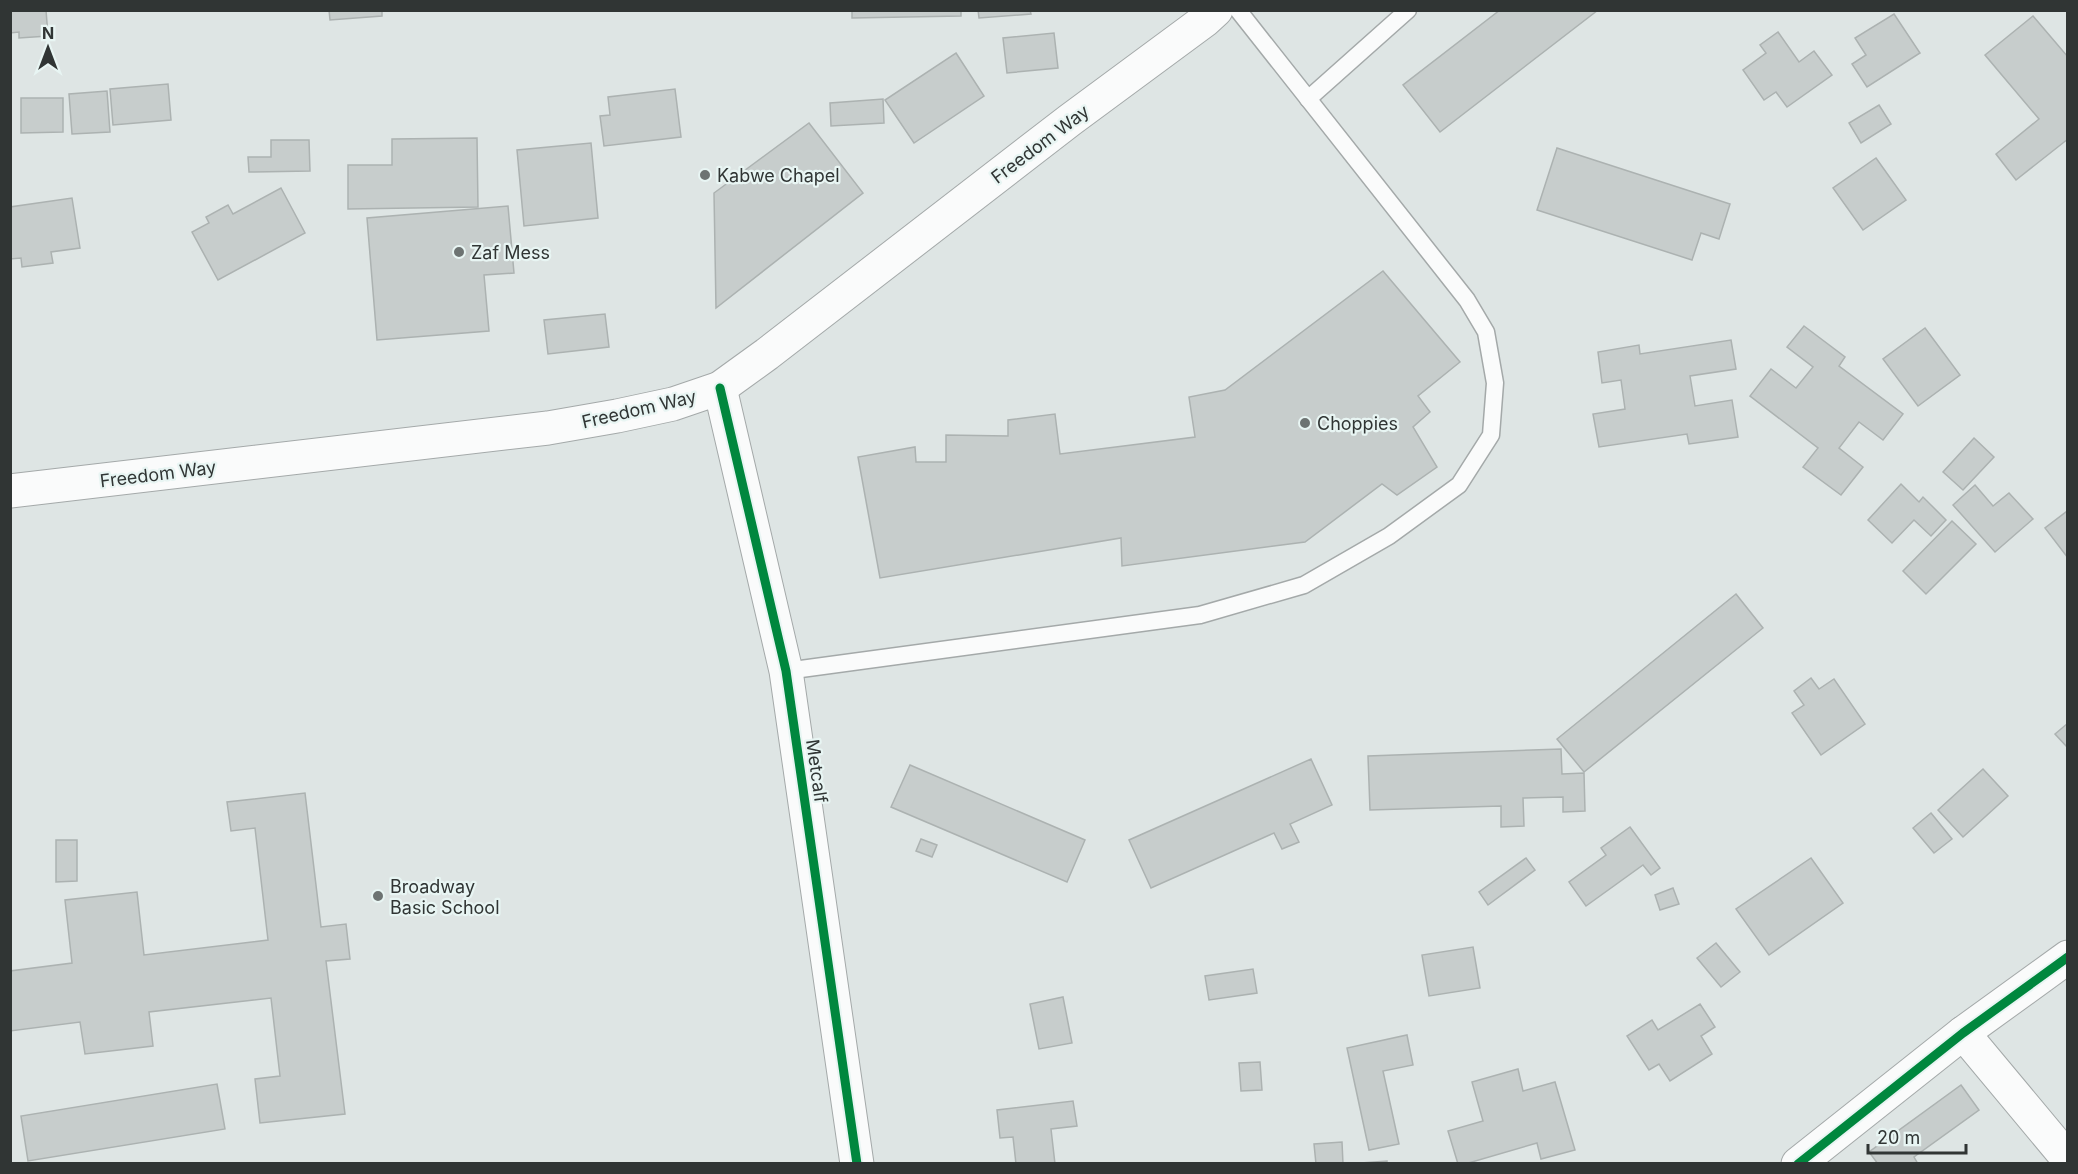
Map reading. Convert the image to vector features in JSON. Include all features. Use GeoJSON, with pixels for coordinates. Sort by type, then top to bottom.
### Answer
{"type":"FeatureCollection","features":[{"type":"Feature","properties":{"kind":"main road","name":"Freedom Way"},"geometry":{"type":"LineString","coordinates":[[10,491],[548,428],[674,405],[720,388],[1216,10]]}},
{"type":"Feature","properties":{"kind":"main road","name":"Metcalf"},"geometry":{"type":"LineString","coordinates":[[720,388],[786,671],[857,1164]]}},
{"type":"Feature","properties":{"kind":"main road"},"geometry":{"type":"LineString","coordinates":[[1802,1162],[1963,1033],[2067,957]]}},
{"type":"Feature","properties":{"kind":"main road"},"geometry":{"type":"LineString","coordinates":[[1963,1033],[2067,1159]]}},
{"type":"Feature","properties":{"kind":"lane"},"geometry":{"type":"LineString","coordinates":[[786,671],[1200,615],[1304,585],[1389,536],[1459,486],[1491,435],[1496,383],[1486,332],[1467,300],[1238,10]]}},
{"type":"Feature","properties":{"kind":"lane"},"geometry":{"type":"LineString","coordinates":[[1308,99],[1408,10]]}},
{"type":"Feature","properties":{"kind":"building"},"geometry":{"type":"Polygon","coordinates":[[[10,10],[46,10],[48,36],[19,38],[19,32],[10,33],[10,10]]]}},
{"type":"Feature","properties":{"kind":"building"},"geometry":{"type":"Polygon","coordinates":[[[329,10],[382,10],[382,16],[330,20],[329,10]]]}},
{"type":"Feature","properties":{"kind":"building"},"geometry":{"type":"Polygon","coordinates":[[[852,10],[961,10],[961,16],[852,18],[852,10]]]}},
{"type":"Feature","properties":{"kind":"building"},"geometry":{"type":"Polygon","coordinates":[[[978,10],[1030,10],[1031,14],[979,18],[978,10]]]}},
{"type":"Feature","properties":{"kind":"building"},"geometry":{"type":"Polygon","coordinates":[[[1500,10],[1598,10],[1440,132],[1403,85],[1500,10]]]}},
{"type":"Feature","properties":{"kind":"building"},"geometry":{"type":"Polygon","coordinates":[[[1894,14],[1920,53],[1867,87],[1852,64],[1866,55],[1855,38],[1894,14]]]}},
{"type":"Feature","properties":{"kind":"building"},"geometry":{"type":"Polygon","coordinates":[[[2033,16],[2068,57],[2068,139],[2016,180],[1996,154],[2039,119],[1985,55],[2033,16]]]}},
{"type":"Feature","properties":{"kind":"building"},"geometry":{"type":"Polygon","coordinates":[[[1778,32],[1799,62],[1814,51],[1832,75],[1787,107],[1776,92],[1764,100],[1743,70],[1766,53],[1760,45],[1778,32]]]}},
{"type":"Feature","properties":{"kind":"building"},"geometry":{"type":"Polygon","coordinates":[[[1054,33],[1058,68],[1007,73],[1003,38],[1054,33]]]}},
{"type":"Feature","properties":{"kind":"building"},"geometry":{"type":"Polygon","coordinates":[[[956,53],[984,96],[914,143],[885,100],[956,53]]]}},
{"type":"Feature","properties":{"kind":"building"},"geometry":{"type":"Polygon","coordinates":[[[168,84],[171,120],[113,125],[110,89],[168,84]]]}},
{"type":"Feature","properties":{"kind":"building"},"geometry":{"type":"Polygon","coordinates":[[[675,89],[681,137],[604,146],[600,116],[610,115],[608,97],[675,89]]]}},
{"type":"Feature","properties":{"kind":"building"},"geometry":{"type":"Polygon","coordinates":[[[107,91],[110,132],[72,134],[69,94],[107,91]]]}},
{"type":"Feature","properties":{"kind":"building"},"geometry":{"type":"Polygon","coordinates":[[[21,98],[63,98],[63,132],[21,133],[21,98]]]}},
{"type":"Feature","properties":{"kind":"building"},"geometry":{"type":"Polygon","coordinates":[[[883,99],[884,123],[831,126],[830,103],[883,99]]]}},
{"type":"Feature","properties":{"kind":"building"},"geometry":{"type":"Polygon","coordinates":[[[1879,105],[1891,124],[1861,143],[1849,123],[1879,105]]]}},
{"type":"Feature","properties":{"kind":"building"},"geometry":{"type":"Polygon","coordinates":[[[809,123],[863,193],[716,308],[714,193],[809,123]]]}},
{"type":"Feature","properties":{"kind":"building"},"geometry":{"type":"Polygon","coordinates":[[[477,138],[478,207],[348,209],[348,165],[392,165],[392,139],[477,138]]]}},
{"type":"Feature","properties":{"kind":"building"},"geometry":{"type":"Polygon","coordinates":[[[271,140],[309,140],[310,171],[249,172],[248,157],[271,157],[271,140]]]}},
{"type":"Feature","properties":{"kind":"building"},"geometry":{"type":"Polygon","coordinates":[[[591,143],[598,218],[524,226],[517,150],[591,143]]]}},
{"type":"Feature","properties":{"kind":"building"},"geometry":{"type":"Polygon","coordinates":[[[1557,148],[1730,204],[1719,239],[1701,233],[1692,260],[1537,210],[1557,148]]]}},
{"type":"Feature","properties":{"kind":"building"},"geometry":{"type":"Polygon","coordinates":[[[1876,158],[1906,200],[1863,230],[1833,188],[1876,158]]]}},
{"type":"Feature","properties":{"kind":"building"},"geometry":{"type":"Polygon","coordinates":[[[281,188],[305,233],[218,280],[192,232],[209,223],[206,217],[228,205],[233,214],[281,188]]]}},
{"type":"Feature","properties":{"kind":"building"},"geometry":{"type":"Polygon","coordinates":[[[72,198],[80,248],[51,252],[53,263],[22,267],[21,258],[10,259],[10,207],[72,198]]]}},
{"type":"Feature","properties":{"kind":"building"},"geometry":{"type":"Polygon","coordinates":[[[508,206],[514,273],[484,275],[489,331],[377,340],[367,218],[508,206]]]}},
{"type":"Feature","properties":{"kind":"building","name":"Choppies"},"geometry":{"type":"Polygon","coordinates":[[[1383,271],[1460,362],[1418,396],[1430,412],[1413,427],[1437,467],[1397,495],[1382,484],[1305,542],[1122,566],[1121,538],[880,578],[858,457],[915,447],[916,462],[946,462],[946,435],[1008,436],[1008,420],[1055,414],[1060,454],[1195,437],[1189,397],[1225,390],[1383,271]]]}},
{"type":"Feature","properties":{"kind":"building"},"geometry":{"type":"Polygon","coordinates":[[[605,314],[609,347],[548,354],[544,320],[605,314]]]}},
{"type":"Feature","properties":{"kind":"building"},"geometry":{"type":"Polygon","coordinates":[[[1804,326],[1845,357],[1839,366],[1903,414],[1883,440],[1859,422],[1839,448],[1863,467],[1841,495],[1803,467],[1818,448],[1750,396],[1771,369],[1796,388],[1813,367],[1787,347],[1804,326]]]}},
{"type":"Feature","properties":{"kind":"building"},"geometry":{"type":"Polygon","coordinates":[[[1925,328],[1960,375],[1918,406],[1883,359],[1925,328]]]}},
{"type":"Feature","properties":{"kind":"building"},"geometry":{"type":"Polygon","coordinates":[[[1731,340],[1736,369],[1690,376],[1695,406],[1732,400],[1738,437],[1689,444],[1687,434],[1599,447],[1593,414],[1625,409],[1621,380],[1602,383],[1598,352],[1639,345],[1640,354],[1731,340]]]}},
{"type":"Feature","properties":{"kind":"building"},"geometry":{"type":"Polygon","coordinates":[[[1974,438],[1994,457],[1963,490],[1943,472],[1974,438]]]}},
{"type":"Feature","properties":{"kind":"building"},"geometry":{"type":"Polygon","coordinates":[[[1901,484],[1919,502],[1923,497],[1946,520],[1931,536],[1914,520],[1892,543],[1868,520],[1901,484]]]}},
{"type":"Feature","properties":{"kind":"building"},"geometry":{"type":"Polygon","coordinates":[[[1975,485],[1993,506],[2009,493],[2033,519],[1995,552],[1953,505],[1975,485]]]}},
{"type":"Feature","properties":{"kind":"building"},"geometry":{"type":"Polygon","coordinates":[[[2066,512],[2068,513],[2068,558],[2045,528],[2066,512]]]}},
{"type":"Feature","properties":{"kind":"building"},"geometry":{"type":"Polygon","coordinates":[[[1952,521],[1976,544],[1926,594],[1903,571],[1952,521]]]}},
{"type":"Feature","properties":{"kind":"building"},"geometry":{"type":"Polygon","coordinates":[[[1736,594],[1763,628],[1584,772],[1557,739],[1736,594]]]}},
{"type":"Feature","properties":{"kind":"building"},"geometry":{"type":"Polygon","coordinates":[[[1811,678],[1819,689],[1834,679],[1865,724],[1821,755],[1792,713],[1804,705],[1794,691],[1811,678]]]}},
{"type":"Feature","properties":{"kind":"building"},"geometry":{"type":"Polygon","coordinates":[[[2068,723],[2068,748],[2055,734],[2068,723]]]}},
{"type":"Feature","properties":{"kind":"building"},"geometry":{"type":"Polygon","coordinates":[[[1561,749],[1562,774],[1584,773],[1585,811],[1563,812],[1563,797],[1523,798],[1524,826],[1501,827],[1501,806],[1370,810],[1368,756],[1561,749]]]}},
{"type":"Feature","properties":{"kind":"building"},"geometry":{"type":"Polygon","coordinates":[[[1311,759],[1332,805],[1290,824],[1299,842],[1282,849],[1274,833],[1151,888],[1129,840],[1311,759]]]}},
{"type":"Feature","properties":{"kind":"building"},"geometry":{"type":"Polygon","coordinates":[[[910,765],[1085,840],[1067,882],[891,807],[910,765]]]}},
{"type":"Feature","properties":{"kind":"building"},"geometry":{"type":"Polygon","coordinates":[[[1983,769],[2008,796],[1963,837],[1938,810],[1983,769]]]}},
{"type":"Feature","properties":{"kind":"building"},"geometry":{"type":"Polygon","coordinates":[[[305,793],[321,927],[346,924],[350,959],[326,961],[345,1114],[260,1123],[255,1079],[280,1076],[271,998],[149,1012],[153,1046],[85,1054],[80,1022],[10,1031],[10,971],[72,963],[65,900],[137,892],[144,955],[268,940],[255,828],[231,831],[227,802],[305,793]]]}},
{"type":"Feature","properties":{"kind":"building"},"geometry":{"type":"Polygon","coordinates":[[[1931,813],[1952,839],[1934,853],[1913,828],[1931,813]]]}},
{"type":"Feature","properties":{"kind":"building"},"geometry":{"type":"Polygon","coordinates":[[[1630,827],[1660,868],[1651,875],[1643,865],[1586,906],[1569,882],[1606,855],[1601,848],[1630,827]]]}},
{"type":"Feature","properties":{"kind":"building"},"geometry":{"type":"Polygon","coordinates":[[[921,839],[937,845],[932,857],[916,851],[921,839]]]}},
{"type":"Feature","properties":{"kind":"building"},"geometry":{"type":"Polygon","coordinates":[[[56,840],[77,840],[77,881],[56,882],[56,840]]]}},
{"type":"Feature","properties":{"kind":"building"},"geometry":{"type":"Polygon","coordinates":[[[1526,858],[1535,870],[1488,905],[1479,892],[1526,858]]]}},
{"type":"Feature","properties":{"kind":"building"},"geometry":{"type":"Polygon","coordinates":[[[1811,858],[1843,903],[1769,955],[1736,909],[1811,858]]]}},
{"type":"Feature","properties":{"kind":"building"},"geometry":{"type":"Polygon","coordinates":[[[1673,888],[1679,904],[1660,910],[1655,895],[1673,888]]]}},
{"type":"Feature","properties":{"kind":"building"},"geometry":{"type":"Polygon","coordinates":[[[1716,943],[1740,972],[1721,987],[1697,958],[1716,943]]]}},
{"type":"Feature","properties":{"kind":"building"},"geometry":{"type":"Polygon","coordinates":[[[1473,947],[1480,988],[1429,996],[1422,955],[1473,947]]]}},
{"type":"Feature","properties":{"kind":"building"},"geometry":{"type":"Polygon","coordinates":[[[1253,969],[1257,993],[1209,1000],[1205,976],[1253,969]]]}},
{"type":"Feature","properties":{"kind":"building"},"geometry":{"type":"Polygon","coordinates":[[[1063,997],[1072,1043],[1039,1049],[1030,1004],[1063,997]]]}},
{"type":"Feature","properties":{"kind":"building"},"geometry":{"type":"Polygon","coordinates":[[[1700,1004],[1715,1027],[1701,1036],[1712,1054],[1670,1081],[1659,1064],[1649,1070],[1627,1036],[1652,1020],[1658,1030],[1700,1004]]]}},
{"type":"Feature","properties":{"kind":"building"},"geometry":{"type":"Polygon","coordinates":[[[1407,1035],[1413,1065],[1383,1071],[1399,1144],[1369,1150],[1347,1048],[1407,1035]]]}},
{"type":"Feature","properties":{"kind":"building"},"geometry":{"type":"Polygon","coordinates":[[[1260,1062],[1262,1090],[1241,1091],[1239,1063],[1260,1062]]]}},
{"type":"Feature","properties":{"kind":"building"},"geometry":{"type":"Polygon","coordinates":[[[1518,1069],[1523,1091],[1555,1082],[1575,1150],[1541,1159],[1537,1143],[1458,1164],[1448,1131],[1483,1121],[1472,1082],[1518,1069]]]}},
{"type":"Feature","properties":{"kind":"building"},"geometry":{"type":"Polygon","coordinates":[[[217,1084],[225,1129],[28,1161],[21,1116],[217,1084]]]}},
{"type":"Feature","properties":{"kind":"building"},"geometry":{"type":"Polygon","coordinates":[[[1961,1085],[1979,1110],[1914,1157],[1918,1164],[1878,1164],[1869,1152],[1961,1085]]]}},
{"type":"Feature","properties":{"kind":"building"},"geometry":{"type":"Polygon","coordinates":[[[1073,1101],[1077,1126],[1051,1129],[1055,1164],[1016,1164],[1013,1137],[1000,1138],[997,1110],[1073,1101]]]}},
{"type":"Feature","properties":{"kind":"building"},"geometry":{"type":"Polygon","coordinates":[[[1342,1142],[1343,1164],[1316,1164],[1314,1144],[1342,1142]]]}},
{"type":"Feature","properties":{"kind":"building"},"geometry":{"type":"Polygon","coordinates":[[[1387,1161],[1387,1164],[1347,1164],[1387,1161]]]}},
{"type":"Feature","properties":{"kind":"cycle path"},"geometry":{"type":"LineString","coordinates":[[720,388],[786,671],[857,1164]]}},
{"type":"Feature","properties":{"kind":"cycle path"},"geometry":{"type":"LineString","coordinates":[[1798,1164],[1963,1033],[2068,957]]}},
{"type":"Feature","properties":{"kind":"place","name":"Kabwe Chapel"},"geometry":{"type":"Point","coordinates":[705,175]}},
{"type":"Feature","properties":{"kind":"place","name":"Zaf Mess"},"geometry":{"type":"Point","coordinates":[459,252]}},
{"type":"Feature","properties":{"kind":"place","name":"Choppies"},"geometry":{"type":"Point","coordinates":[1305,423]}},
{"type":"Feature","properties":{"kind":"place","name":"Broadway Basic School"},"geometry":{"type":"Point","coordinates":[378,896]}}]}
